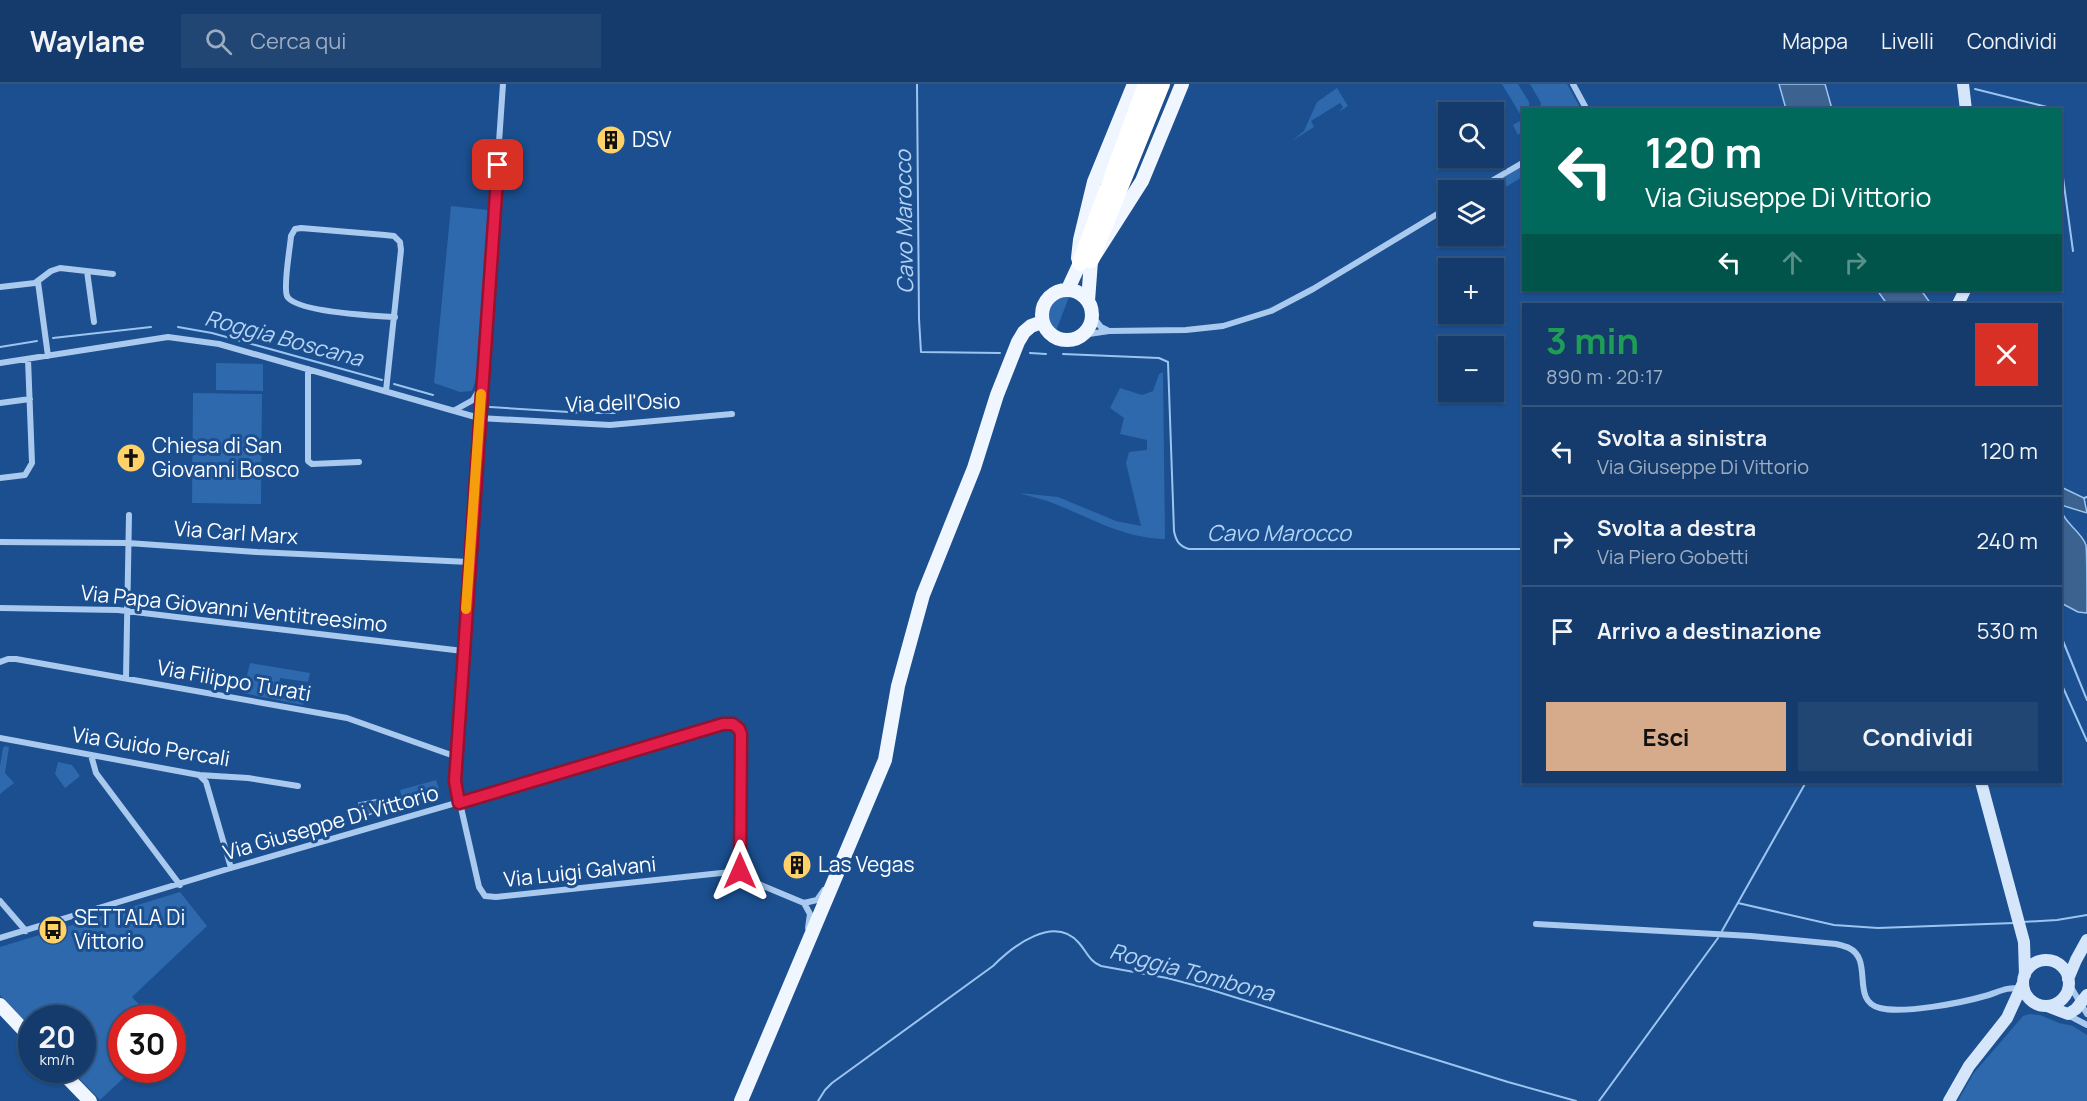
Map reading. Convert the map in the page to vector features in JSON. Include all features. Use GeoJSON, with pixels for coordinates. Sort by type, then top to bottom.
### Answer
{"type":"FeatureCollection","features":[{"type":"Feature","properties":{"kind":"highway"},"geometry":{"type":"LineString","coordinates":[[1085,262],[1146,84]]}},
{"type":"Feature","properties":{"kind":"highway"},"geometry":{"type":"LineString","coordinates":[[1085,262],[1162,84]]}},
{"type":"Feature","properties":{"kind":"main road"},"geometry":{"type":"LineString","coordinates":[[1085,262],[1078,258],[1080,240],[1094,182],[1134,84]]}},
{"type":"Feature","properties":{"kind":"main road"},"geometry":{"type":"LineString","coordinates":[[1068,289],[1142,181],[1182,84]]}},
{"type":"Feature","properties":{"kind":"main road"},"geometry":{"type":"LineString","coordinates":[[1085,262],[1088,301],[1092,316],[1089,327],[1082,335],[1067,340],[1056,338],[1047,332],[1042,322],[1041,311],[1048,298],[1057,291],[1068,289],[1079,293],[1088,301]]}},
{"type":"Feature","properties":{"kind":"main road"},"geometry":{"type":"LineString","coordinates":[[741,1101],[885,760],[898,686],[923,595],[974,468],[996,395],[1024,332],[1030,326],[1042,322]]}},
{"type":"Feature","properties":{"kind":"main road"},"geometry":{"type":"LineString","coordinates":[[0,1005],[18,1024]]}},
{"type":"Feature","properties":{"kind":"main road"},"geometry":{"type":"LineString","coordinates":[[73,1083],[90,1101]]}},
{"type":"Feature","properties":{"kind":"street","name":"Via Luigi Galvani"},"geometry":{"type":"LineString","coordinates":[[503,84],[455,781],[479,887],[481,893],[490,897],[740,871]]}},
{"type":"Feature","properties":{"kind":"street"},"geometry":{"type":"LineString","coordinates":[[1573,84],[1586,108]]}},
{"type":"Feature","properties":{"kind":"street"},"geometry":{"type":"LineString","coordinates":[[1963,84],[1966,108]]}},
{"type":"Feature","properties":{"kind":"street"},"geometry":{"type":"LineString","coordinates":[[1493,180],[1522,163]]}},
{"type":"Feature","properties":{"kind":"street"},"geometry":{"type":"LineString","coordinates":[[1082,335],[1108,331],[1186,330],[1223,326],[1271,311],[1313,289],[1438,214]]}},
{"type":"Feature","properties":{"kind":"street"},"geometry":{"type":"LineString","coordinates":[[386,391],[395,317],[402,250],[400,242],[394,236],[301,228],[295,230],[291,236],[286,288],[292,302],[327,311],[395,317]]}},
{"type":"Feature","properties":{"kind":"street"},"geometry":{"type":"LineString","coordinates":[[0,287],[38,282],[51,271],[58,269],[113,274]]}},
{"type":"Feature","properties":{"kind":"street"},"geometry":{"type":"LineString","coordinates":[[87,271],[94,322]]}},
{"type":"Feature","properties":{"kind":"street"},"geometry":{"type":"LineString","coordinates":[[38,282],[48,356]]}},
{"type":"Feature","properties":{"kind":"street"},"geometry":{"type":"LineString","coordinates":[[1092,316],[1101,327],[1108,331]]}},
{"type":"Feature","properties":{"kind":"street","name":"Via dell'Osio"},"geometry":{"type":"LineString","coordinates":[[0,363],[168,337],[219,344],[479,418],[610,424],[732,414]]}},
{"type":"Feature","properties":{"kind":"street"},"geometry":{"type":"LineString","coordinates":[[0,477],[22,476],[31,467],[33,459],[28,359]]}},
{"type":"Feature","properties":{"kind":"street"},"geometry":{"type":"LineString","coordinates":[[308,369],[308,461],[312,464],[359,462]]}},
{"type":"Feature","properties":{"kind":"street"},"geometry":{"type":"LineString","coordinates":[[454,411],[473,400],[483,379]]}},
{"type":"Feature","properties":{"kind":"street"},"geometry":{"type":"LineString","coordinates":[[0,403],[30,399]]}},
{"type":"Feature","properties":{"kind":"street"},"geometry":{"type":"LineString","coordinates":[[126,678],[129,515]]}},
{"type":"Feature","properties":{"kind":"street","name":"Via Carl Marx"},"geometry":{"type":"LineString","coordinates":[[0,542],[128,543],[257,552],[469,562]]}},
{"type":"Feature","properties":{"kind":"street","name":"Via Papa Giovanni Ventitreesimo"},"geometry":{"type":"LineString","coordinates":[[0,608],[126,610],[464,651]]}},
{"type":"Feature","properties":{"kind":"street","name":"Via Filippo Turati"},"geometry":{"type":"LineString","coordinates":[[0,662],[16,659],[347,718],[457,757]]}},
{"type":"Feature","properties":{"kind":"street","name":"Via Giuseppe Di Vittorio"},"geometry":{"type":"LineString","coordinates":[[0,938],[723,724],[733,724],[741,734],[740,871]]}},
{"type":"Feature","properties":{"kind":"street","name":"Via Guido Percali"},"geometry":{"type":"LineString","coordinates":[[0,738],[199,775],[248,778],[298,786]]}},
{"type":"Feature","properties":{"kind":"street"},"geometry":{"type":"LineString","coordinates":[[91,755],[96,773],[180,885]]}},
{"type":"Feature","properties":{"kind":"street"},"geometry":{"type":"LineString","coordinates":[[199,775],[206,782],[231,868]]}},
{"type":"Feature","properties":{"kind":"street"},"geometry":{"type":"LineString","coordinates":[[1981,783],[2024,942],[2023,982],[2027,996],[2042,1005],[2087,1024]]}},
{"type":"Feature","properties":{"kind":"street"},"geometry":{"type":"LineString","coordinates":[[804,903],[817,900],[831,874],[841,862]]}},
{"type":"Feature","properties":{"kind":"street"},"geometry":{"type":"LineString","coordinates":[[740,871],[745,878],[804,903],[809,909],[810,920],[796,957],[795,973]]}},
{"type":"Feature","properties":{"kind":"street"},"geometry":{"type":"LineString","coordinates":[[0,901],[26,931]]}},
{"type":"Feature","properties":{"kind":"street"},"geometry":{"type":"LineString","coordinates":[[2019,922],[2033,949],[2064,970],[2068,982],[2085,1004],[2065,1014]]}},
{"type":"Feature","properties":{"kind":"street"},"geometry":{"type":"LineString","coordinates":[[1536,924],[1751,936],[1836,944],[1856,953],[1861,965],[1866,998],[1882,1009],[1898,1010],[1931,1006],[1986,996],[2023,982]]}},
{"type":"Feature","properties":{"kind":"street"},"geometry":{"type":"LineString","coordinates":[[1949,1101],[1969,1066],[2007,1018],[2032,965],[2066,956],[2087,940]]}},
{"type":"Feature","properties":{"kind":"street"},"geometry":{"type":"LineString","coordinates":[[2007,1018],[2042,1005],[2054,1005],[2062,999],[2076,960],[2087,940]]}},
{"type":"Feature","properties":{"kind":"shaded area"},"geometry":{"type":"Polygon","coordinates":[[[1502,84],[1518,84],[1529,102],[1529,108],[1522,108],[1522,117],[1502,84]]]}},
{"type":"Feature","properties":{"kind":"shaded area"},"geometry":{"type":"Polygon","coordinates":[[[1530,84],[1567,84],[1580,108],[1540,108],[1541,103],[1530,84]]]}},
{"type":"Feature","properties":{"kind":"shaded area"},"geometry":{"type":"Polygon","coordinates":[[[1779,84],[1825,84],[1832,108],[1786,108],[1779,84]]]}},
{"type":"Feature","properties":{"kind":"shaded area"},"geometry":{"type":"Polygon","coordinates":[[[1337,88],[1348,106],[1339,112],[1343,107],[1340,103],[1311,121],[1314,127],[1292,141],[1304,131],[1317,102],[1337,88]]]}},
{"type":"Feature","properties":{"kind":"shaded area"},"geometry":{"type":"Polygon","coordinates":[[[1522,120],[1522,131],[1518,135],[1513,125],[1522,120]]]}},
{"type":"Feature","properties":{"kind":"shaded area"},"geometry":{"type":"Polygon","coordinates":[[[1522,166],[1522,177],[1504,188],[1504,180],[1498,180],[1522,166]]]}},
{"type":"Feature","properties":{"kind":"shaded area"},"geometry":{"type":"Polygon","coordinates":[[[451,206],[488,210],[477,376],[472,391],[460,392],[434,383],[451,206]]]}},
{"type":"Feature","properties":{"kind":"shaded area"},"geometry":{"type":"Polygon","coordinates":[[[1878,291],[1922,291],[1930,303],[1886,303],[1878,291]]]}},
{"type":"Feature","properties":{"kind":"shaded area"},"geometry":{"type":"Polygon","coordinates":[[[1069,297],[1056,331],[1048,324],[1045,311],[1053,298],[1069,297]]]}},
{"type":"Feature","properties":{"kind":"shaded area"},"geometry":{"type":"Polygon","coordinates":[[[216,363],[263,364],[263,391],[216,390],[216,363]]]}},
{"type":"Feature","properties":{"kind":"shaded area"},"geometry":{"type":"Polygon","coordinates":[[[1163,372],[1165,539],[1122,531],[1051,502],[1020,493],[1058,497],[1116,521],[1141,526],[1126,463],[1129,452],[1147,450],[1147,440],[1120,434],[1124,418],[1110,408],[1120,388],[1142,395],[1153,391],[1159,374],[1163,372]]]}},
{"type":"Feature","properties":{"kind":"shaded area"},"geometry":{"type":"Polygon","coordinates":[[[193,393],[262,394],[261,504],[192,503],[193,393]]]}},
{"type":"Feature","properties":{"kind":"shaded area"},"geometry":{"type":"Polygon","coordinates":[[[2062,487],[2084,498],[2087,513],[2062,505],[2062,487]]]}},
{"type":"Feature","properties":{"kind":"shaded area"},"geometry":{"type":"Polygon","coordinates":[[[2062,512],[2086,545],[2087,613],[2078,612],[2062,604],[2062,512]]]}},
{"type":"Feature","properties":{"kind":"shaded area"},"geometry":{"type":"Polygon","coordinates":[[[250,663],[310,673],[308,682],[280,678],[277,696],[305,701],[303,705],[243,693],[250,663]]]}},
{"type":"Feature","properties":{"kind":"shaded area"},"geometry":{"type":"Polygon","coordinates":[[[5,746],[9,747],[5,773],[14,783],[0,794],[0,766],[5,746]]]}},
{"type":"Feature","properties":{"kind":"shaded area"},"geometry":{"type":"Polygon","coordinates":[[[58,762],[72,765],[80,776],[65,788],[55,774],[58,762]]]}},
{"type":"Feature","properties":{"kind":"shaded area"},"geometry":{"type":"Polygon","coordinates":[[[436,780],[441,795],[404,806],[400,790],[436,780]]]}},
{"type":"Feature","properties":{"kind":"shaded area"},"geometry":{"type":"Polygon","coordinates":[[[380,799],[384,808],[362,818],[359,803],[380,799]]]}},
{"type":"Feature","properties":{"kind":"shaded area"},"geometry":{"type":"Polygon","coordinates":[[[180,892],[207,926],[132,997],[140,1005],[108,1005],[108,1083],[118,1083],[100,1100],[84,1083],[96,1083],[96,1005],[18,1005],[18,1014],[0,995],[0,947],[180,892]]]}},
{"type":"Feature","properties":{"kind":"shaded area"},"geometry":{"type":"Polygon","coordinates":[[[2030,1014],[2073,1026],[2087,1035],[2087,1101],[1958,1101],[1973,1074],[2023,1016],[2030,1014]]]}},
{"type":"Feature","properties":{"kind":"waterway","name":"Cavo Marocco"},"geometry":{"type":"LineString","coordinates":[[917,84],[921,352],[1000,353]]}},
{"type":"Feature","properties":{"kind":"waterway"},"geometry":{"type":"LineString","coordinates":[[1975,89],[2048,108]]}},
{"type":"Feature","properties":{"kind":"waterway"},"geometry":{"type":"LineString","coordinates":[[2062,170],[2073,251]]}},
{"type":"Feature","properties":{"kind":"waterway","name":"Roggia Boscana"},"geometry":{"type":"LineString","coordinates":[[53,338],[151,327]]}},
{"type":"Feature","properties":{"kind":"waterway","name":"Roggia Boscana"},"geometry":{"type":"LineString","coordinates":[[178,327],[212,333],[382,380]]}},
{"type":"Feature","properties":{"kind":"waterway","name":"Roggia Boscana"},"geometry":{"type":"LineString","coordinates":[[0,347],[37,341]]}},
{"type":"Feature","properties":{"kind":"waterway","name":"Cavo Marocco"},"geometry":{"type":"LineString","coordinates":[[1030,353],[1046,354]]}},
{"type":"Feature","properties":{"kind":"waterway","name":"Cavo Marocco"},"geometry":{"type":"LineString","coordinates":[[1063,354],[1159,358],[1168,362],[1174,531],[1178,543],[1186,548],[1522,549]]}},
{"type":"Feature","properties":{"kind":"waterway","name":"Roggia Boscana"},"geometry":{"type":"LineString","coordinates":[[394,384],[433,395]]}},
{"type":"Feature","properties":{"kind":"waterway","name":"Roggia Boscana"},"geometry":{"type":"LineString","coordinates":[[490,407],[615,413]]}},
{"type":"Feature","properties":{"kind":"waterway"},"geometry":{"type":"LineString","coordinates":[[2062,638],[2087,700]]}},
{"type":"Feature","properties":{"kind":"waterway","name":"Cavo Marocco"},"geometry":{"type":"LineString","coordinates":[[2062,685],[2087,741]]}},
{"type":"Feature","properties":{"kind":"waterway","name":"Roggia Tombona"},"geometry":{"type":"LineString","coordinates":[[1722,931],[1805,783]]}},
{"type":"Feature","properties":{"kind":"waterway"},"geometry":{"type":"LineString","coordinates":[[1738,903],[1834,925],[1878,928],[2014,923]]}},
{"type":"Feature","properties":{"kind":"waterway"},"geometry":{"type":"LineString","coordinates":[[2023,922],[2087,915]]}},
{"type":"Feature","properties":{"kind":"waterway","name":"Roggia Tombona"},"geometry":{"type":"LineString","coordinates":[[818,1101],[832,1083],[993,966],[1011,950],[1022,942],[1046,932],[1069,935],[1079,943],[1091,959],[1101,966],[1167,978],[1205,988],[1576,1101]]}},
{"type":"Feature","properties":{"kind":"waterway","name":"Roggia Tombona"},"geometry":{"type":"LineString","coordinates":[[1599,1101],[1718,938]]}},
{"type":"Feature","properties":{"kind":"slow traffic"},"geometry":{"type":"LineString","coordinates":[[466,609],[481,394]]}},
{"type":"Feature","properties":{"kind":"place","name":"DSV"},"geometry":{"type":"Point","coordinates":[611,140]}},
{"type":"Feature","properties":{"kind":"place","name":"Chiesa di San Giovanni Bosco"},"geometry":{"type":"Point","coordinates":[131,458]}},
{"type":"Feature","properties":{"kind":"place","name":"Las Vegas"},"geometry":{"type":"Point","coordinates":[797,865]}},
{"type":"Feature","properties":{"kind":"place","name":"SETTALA Di Vittorio"},"geometry":{"type":"Point","coordinates":[53,930]}},
{"type":"Feature","properties":{"kind":"route"},"geometry":{"type":"LineString","coordinates":[[498,165],[455,781],[459,803],[723,724],[733,724],[741,734],[740,871]]}}]}
